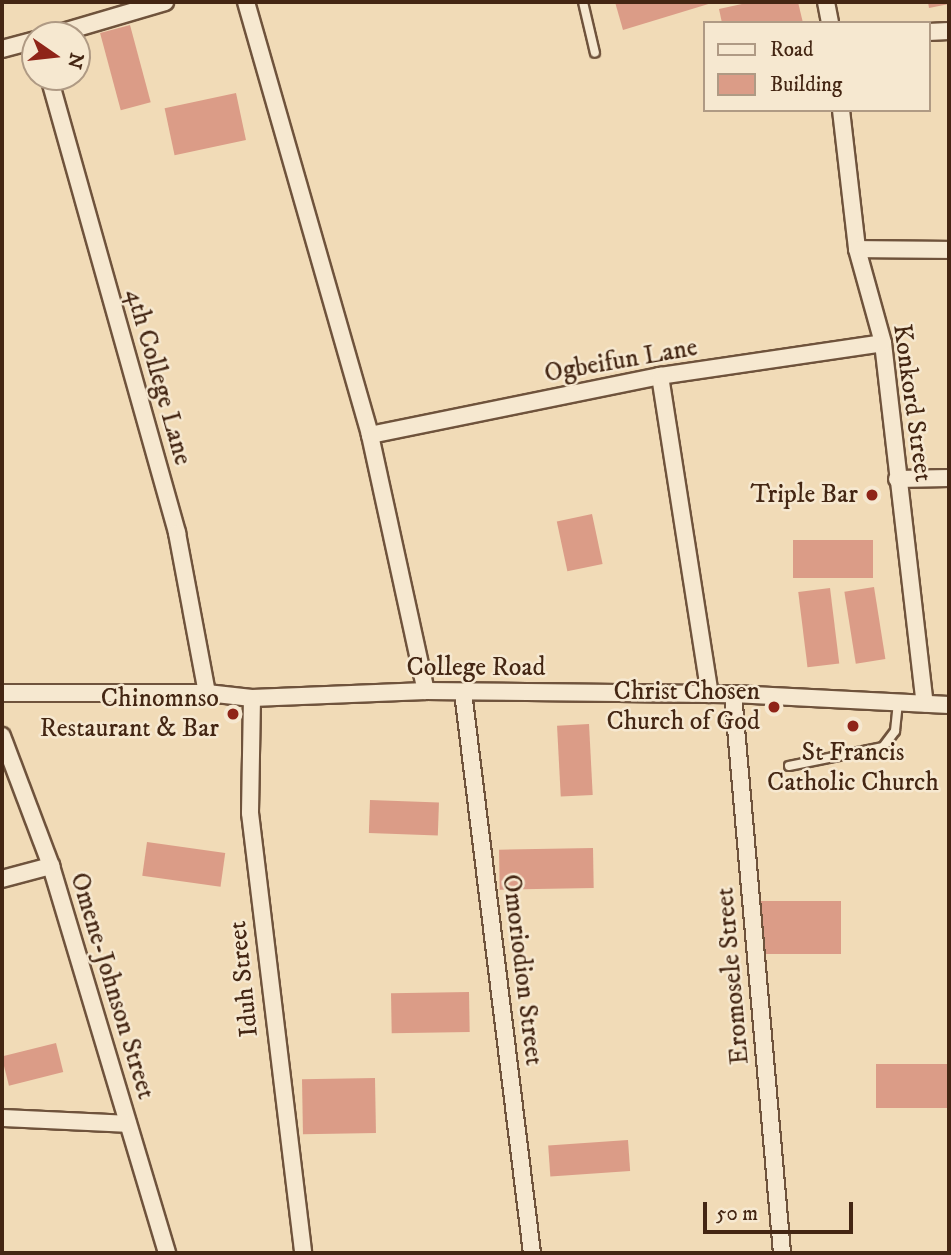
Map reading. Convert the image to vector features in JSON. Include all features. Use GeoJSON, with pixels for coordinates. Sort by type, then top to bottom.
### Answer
{"type":"FeatureCollection","features":[{"type":"Feature","properties":{"kind":"street"},"geometry":{"type":"LineString","coordinates":[[91,24],[164,2]]}},
{"type":"Feature","properties":{"kind":"street"},"geometry":{"type":"LineString","coordinates":[[246,2],[370,435],[426,691]]}},
{"type":"Feature","properties":{"kind":"street"},"geometry":{"type":"LineString","coordinates":[[826,2],[830,21]]}},
{"type":"Feature","properties":{"kind":"street"},"geometry":{"type":"LineString","coordinates":[[930,32],[949,31]]}},
{"type":"Feature","properties":{"kind":"street"},"geometry":{"type":"LineString","coordinates":[[2,49],[21,44]]}},
{"type":"Feature","properties":{"kind":"street","name":"4th College Lane"},"geometry":{"type":"LineString","coordinates":[[53,91],[177,533],[207,692]]}},
{"type":"Feature","properties":{"kind":"street","name":"Konkord Street"},"geometry":{"type":"LineString","coordinates":[[841,112],[857,250],[883,343],[925,704]]}},
{"type":"Feature","properties":{"kind":"street"},"geometry":{"type":"LineString","coordinates":[[857,250],[949,250]]}},
{"type":"Feature","properties":{"kind":"street","name":"Ogbeifun Lane"},"geometry":{"type":"LineString","coordinates":[[370,435],[660,376],[883,343]]}},
{"type":"Feature","properties":{"kind":"street"},"geometry":{"type":"LineString","coordinates":[[660,376],[710,694]]}},
{"type":"Feature","properties":{"kind":"street"},"geometry":{"type":"LineString","coordinates":[[897,479],[949,478]]}},
{"type":"Feature","properties":{"kind":"street","name":"College Road"},"geometry":{"type":"LineString","coordinates":[[2,693],[207,692],[252,698],[426,691],[733,694],[949,705]]}},
{"type":"Feature","properties":{"kind":"street","name":"Omoriodion Street"},"geometry":{"type":"LineString","coordinates":[[463,692],[532,1253]]}},
{"type":"Feature","properties":{"kind":"street","name":"Eromosele Street"},"geometry":{"type":"LineString","coordinates":[[733,694],[782,1253]]}},
{"type":"Feature","properties":{"kind":"street","name":"Iduh Street"},"geometry":{"type":"LineString","coordinates":[[252,698],[250,813],[303,1253]]}},
{"type":"Feature","properties":{"kind":"street","name":"Omene-Johnson Street"},"geometry":{"type":"LineString","coordinates":[[2,736],[51,866],[167,1253]]}},
{"type":"Feature","properties":{"kind":"street"},"geometry":{"type":"LineString","coordinates":[[2,879],[51,866]]}},
{"type":"Feature","properties":{"kind":"street"},"geometry":{"type":"LineString","coordinates":[[2,1118],[128,1124]]}},
{"type":"Feature","properties":{"kind":"lane"},"geometry":{"type":"LineString","coordinates":[[583,2],[595,53]]}},
{"type":"Feature","properties":{"kind":"lane"},"geometry":{"type":"LineString","coordinates":[[789,766],[883,747],[895,731],[898,703]]}},
{"type":"Feature","properties":{"kind":"building"},"geometry":{"type":"Polygon","coordinates":[[[615,2],[715,2],[623,30],[615,2]]]}},
{"type":"Feature","properties":{"kind":"building"},"geometry":{"type":"Polygon","coordinates":[[[751,2],[798,2],[803,21],[722,21],[719,9],[751,2]]]}},
{"type":"Feature","properties":{"kind":"building"},"geometry":{"type":"Polygon","coordinates":[[[928,2],[949,2],[949,4],[929,8],[928,2]]]}},
{"type":"Feature","properties":{"kind":"building"},"geometry":{"type":"Polygon","coordinates":[[[130,25],[151,102],[121,110],[100,33],[130,25]]]}},
{"type":"Feature","properties":{"kind":"building"},"geometry":{"type":"Polygon","coordinates":[[[236,93],[246,140],[175,155],[165,108],[236,93]]]}},
{"type":"Feature","properties":{"kind":"building"},"geometry":{"type":"Polygon","coordinates":[[[592,514],[603,564],[567,571],[557,521],[592,514]]]}},
{"type":"Feature","properties":{"kind":"building"},"geometry":{"type":"Polygon","coordinates":[[[793,540],[873,540],[873,578],[793,578],[793,540]]]}},
{"type":"Feature","properties":{"kind":"building"},"geometry":{"type":"Polygon","coordinates":[[[874,587],[885,659],[856,664],[844,592],[874,587]]]}},
{"type":"Feature","properties":{"kind":"building"},"geometry":{"type":"Polygon","coordinates":[[[830,588],[839,663],[808,667],[798,592],[830,588]]]}},
{"type":"Feature","properties":{"kind":"building"},"geometry":{"type":"Polygon","coordinates":[[[589,724],[593,795],[561,797],[557,726],[589,724]]]}},
{"type":"Feature","properties":{"kind":"building"},"geometry":{"type":"Polygon","coordinates":[[[370,800],[439,802],[438,835],[369,833],[370,800]]]}},
{"type":"Feature","properties":{"kind":"building"},"geometry":{"type":"Polygon","coordinates":[[[147,842],[225,853],[220,887],[142,876],[147,842]]]}},
{"type":"Feature","properties":{"kind":"building"},"geometry":{"type":"Polygon","coordinates":[[[593,848],[594,888],[500,890],[499,850],[593,848]]]}},
{"type":"Feature","properties":{"kind":"building"},"geometry":{"type":"Polygon","coordinates":[[[760,901],[841,901],[841,954],[760,954],[760,901]]]}},
{"type":"Feature","properties":{"kind":"building"},"geometry":{"type":"Polygon","coordinates":[[[469,992],[470,1032],[392,1033],[391,993],[469,992]]]}},
{"type":"Feature","properties":{"kind":"building"},"geometry":{"type":"Polygon","coordinates":[[[56,1043],[63,1072],[9,1086],[2,1056],[56,1043]]]}},
{"type":"Feature","properties":{"kind":"building"},"geometry":{"type":"Polygon","coordinates":[[[876,1064],[949,1064],[949,1108],[876,1108],[876,1064]]]}},
{"type":"Feature","properties":{"kind":"building"},"geometry":{"type":"Polygon","coordinates":[[[375,1078],[376,1133],[303,1134],[302,1079],[375,1078]]]}},
{"type":"Feature","properties":{"kind":"building"},"geometry":{"type":"Polygon","coordinates":[[[628,1140],[630,1171],[550,1177],[548,1146],[628,1140]]]}},
{"type":"Feature","properties":{"kind":"place","name":"Triple Bar"},"geometry":{"type":"Point","coordinates":[872,495]}},
{"type":"Feature","properties":{"kind":"place","name":"Christ Chosen Church of God"},"geometry":{"type":"Point","coordinates":[774,707]}},
{"type":"Feature","properties":{"kind":"place","name":"Chinomnso Restaurant & Bar"},"geometry":{"type":"Point","coordinates":[233,714]}},
{"type":"Feature","properties":{"kind":"place","name":"St Francis Catholic Church"},"geometry":{"type":"Point","coordinates":[853,726]}}]}
